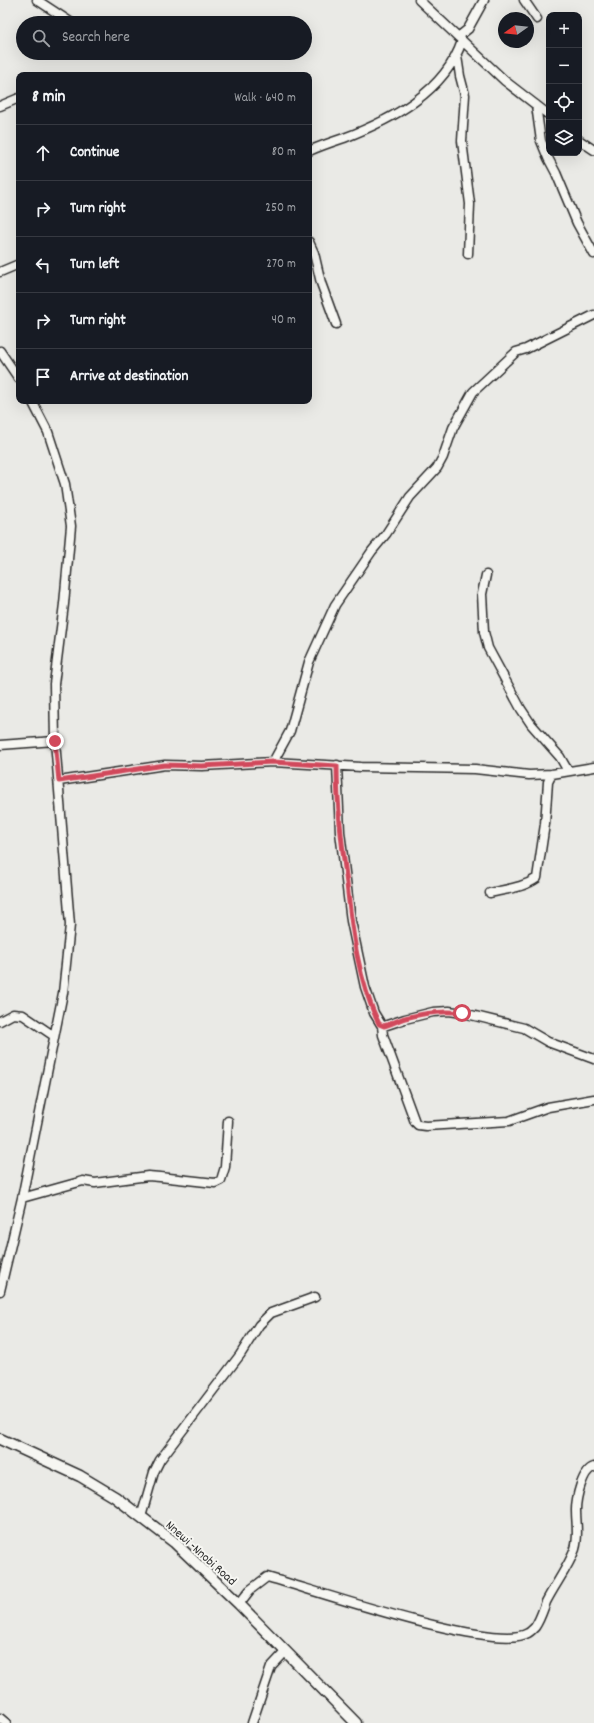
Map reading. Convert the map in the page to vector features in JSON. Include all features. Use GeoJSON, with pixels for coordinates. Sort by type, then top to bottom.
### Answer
{"type":"FeatureCollection","features":[{"type":"Feature","properties":{"kind":"main road","name":"Nnewi -Nnobi Road"},"geometry":{"type":"LineString","coordinates":[[0,1439],[80,1476],[114,1497],[174,1542],[240,1604],[356,1723]]}},
{"type":"Feature","properties":{"kind":"street"},"geometry":{"type":"LineString","coordinates":[[38,0],[62,16]]}},
{"type":"Feature","properties":{"kind":"street"},"geometry":{"type":"LineString","coordinates":[[419,0],[505,82],[546,113]]}},
{"type":"Feature","properties":{"kind":"street"},"geometry":{"type":"LineString","coordinates":[[468,254],[470,204],[462,141],[465,95],[457,56],[460,39],[468,29],[484,0]]}},
{"type":"Feature","properties":{"kind":"street"},"geometry":{"type":"LineString","coordinates":[[524,0],[536,19]]}},
{"type":"Feature","properties":{"kind":"street"},"geometry":{"type":"LineString","coordinates":[[312,150],[358,131],[402,110],[422,96],[441,77],[457,56]]}},
{"type":"Feature","properties":{"kind":"street"},"geometry":{"type":"LineString","coordinates":[[0,106],[16,99]]}},
{"type":"Feature","properties":{"kind":"street"},"geometry":{"type":"LineString","coordinates":[[536,105],[541,141],[577,223],[594,254]]}},
{"type":"Feature","properties":{"kind":"street"},"geometry":{"type":"LineString","coordinates":[[582,142],[594,150]]}},
{"type":"Feature","properties":{"kind":"street"},"geometry":{"type":"LineString","coordinates":[[312,249],[321,283],[336,324]]}},
{"type":"Feature","properties":{"kind":"street"},"geometry":{"type":"LineString","coordinates":[[0,272],[16,265]]}},
{"type":"Feature","properties":{"kind":"street"},"geometry":{"type":"LineString","coordinates":[[273,762],[285,741],[293,722],[309,662],[329,614],[372,550],[386,534],[410,497],[437,468],[443,457],[453,428],[473,392],[516,352],[526,349],[594,315]]}},
{"type":"Feature","properties":{"kind":"street"},"geometry":{"type":"LineString","coordinates":[[0,351],[16,375]]}},
{"type":"Feature","properties":{"kind":"street"},"geometry":{"type":"LineString","coordinates":[[0,1290],[22,1198],[63,993],[70,925],[55,741],[54,684],[64,604],[71,526],[65,484],[48,432],[34,404]]}},
{"type":"Feature","properties":{"kind":"street"},"geometry":{"type":"LineString","coordinates":[[486,575],[482,594],[484,632],[488,648],[524,714],[560,757],[568,771]]}},
{"type":"Feature","properties":{"kind":"street"},"geometry":{"type":"LineString","coordinates":[[0,745],[55,741]]}},
{"type":"Feature","properties":{"kind":"street"},"geometry":{"type":"LineString","coordinates":[[59,781],[165,765],[202,766],[273,762],[337,766],[476,769],[529,775],[552,774],[594,767]]}},
{"type":"Feature","properties":{"kind":"street"},"geometry":{"type":"LineString","coordinates":[[337,766],[340,832],[351,921],[365,987],[374,1014],[382,1026],[383,1035],[415,1122],[418,1125],[434,1126],[509,1121],[548,1107],[594,1100]]}},
{"type":"Feature","properties":{"kind":"street"},"geometry":{"type":"LineString","coordinates":[[490,893],[522,886],[530,883],[536,878],[545,824],[548,782],[552,774]]}},
{"type":"Feature","properties":{"kind":"street"},"geometry":{"type":"LineString","coordinates":[[382,1026],[405,1018],[433,1012],[449,1011],[462,1013],[524,1028],[548,1042],[594,1060]]}},
{"type":"Feature","properties":{"kind":"street"},"geometry":{"type":"LineString","coordinates":[[0,1021],[13,1014],[23,1015],[54,1036]]}},
{"type":"Feature","properties":{"kind":"street"},"geometry":{"type":"LineString","coordinates":[[22,1198],[83,1181],[95,1183],[148,1176],[160,1176],[215,1183],[221,1180],[225,1167],[228,1121]]}},
{"type":"Feature","properties":{"kind":"street"},"geometry":{"type":"LineString","coordinates":[[141,1516],[154,1472],[160,1460],[240,1355],[259,1325],[272,1313],[315,1297]]}},
{"type":"Feature","properties":{"kind":"street"},"geometry":{"type":"LineString","coordinates":[[240,1604],[250,1590],[267,1577],[463,1632],[498,1636],[516,1636],[528,1633],[536,1626],[575,1548],[578,1534],[576,1508],[579,1490],[586,1473],[594,1467]]}},
{"type":"Feature","properties":{"kind":"street"},"geometry":{"type":"LineString","coordinates":[[252,1723],[272,1667],[286,1651]]}},
{"type":"Feature","properties":{"kind":"street"},"geometry":{"type":"LineString","coordinates":[[0,1718],[6,1723]]}},
{"type":"Feature","properties":{"kind":"route"},"geometry":{"type":"LineString","coordinates":[[55,741],[59,781],[165,765],[202,766],[273,762],[337,766],[340,832],[351,921],[365,987],[379,1024],[382,1026],[388,1026],[405,1018],[433,1012],[449,1011],[462,1013]]}}]}
